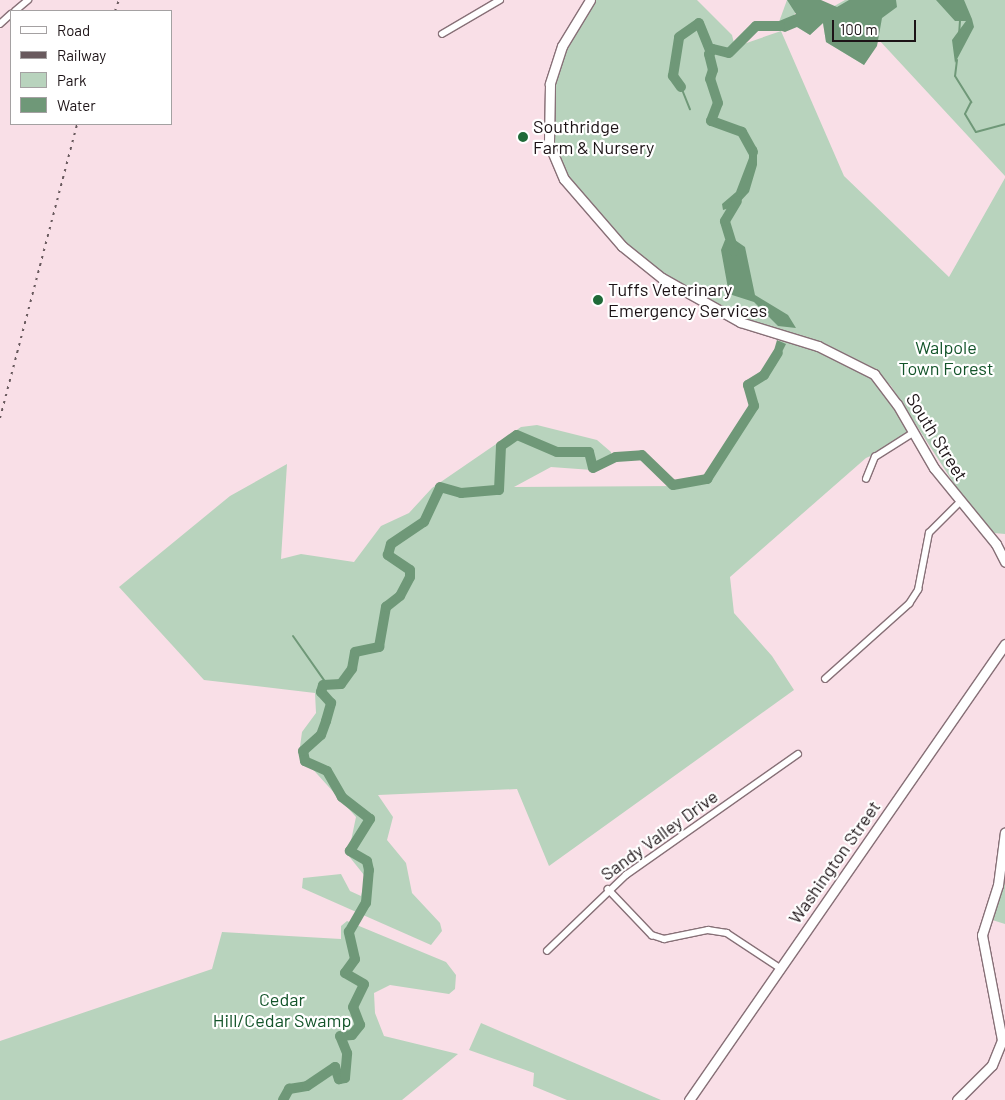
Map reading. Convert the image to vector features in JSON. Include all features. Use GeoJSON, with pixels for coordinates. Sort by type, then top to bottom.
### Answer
{"type":"FeatureCollection","features":[{"type":"Feature","properties":{"kind":"street"},"geometry":{"type":"LineString","coordinates":[[15,10],[28,0]]}},
{"type":"Feature","properties":{"kind":"street"},"geometry":{"type":"LineString","coordinates":[[442,34],[500,0]]}},
{"type":"Feature","properties":{"kind":"street","name":"South Street"},"geometry":{"type":"LineString","coordinates":[[590,0],[562,46],[550,84],[549,144],[564,179],[622,246],[662,278],[740,322],[818,346],[870,371],[897,404],[913,433],[960,504],[996,544],[1005,562]]}},
{"type":"Feature","properties":{"kind":"street"},"geometry":{"type":"LineString","coordinates":[[0,24],[10,15]]}},
{"type":"Feature","properties":{"kind":"street"},"geometry":{"type":"LineString","coordinates":[[866,479],[875,456],[913,433]]}},
{"type":"Feature","properties":{"kind":"street"},"geometry":{"type":"LineString","coordinates":[[825,679],[909,604],[918,590],[929,533],[960,504]]}},
{"type":"Feature","properties":{"kind":"street","name":"Washington Street"},"geometry":{"type":"LineString","coordinates":[[689,1100],[1005,644]]}},
{"type":"Feature","properties":{"kind":"street","name":"Sandy Valley Drive"},"geometry":{"type":"LineString","coordinates":[[547,950],[608,889],[798,754]]}},
{"type":"Feature","properties":{"kind":"street"},"geometry":{"type":"LineString","coordinates":[[957,1100],[992,1065],[1004,1028],[985,966],[982,935],[998,885],[1005,832]]}},
{"type":"Feature","properties":{"kind":"street"},"geometry":{"type":"LineString","coordinates":[[608,889],[652,935],[664,939],[708,930],[726,933],[780,968]]}},
{"type":"Feature","properties":{"kind":"green space","name":"Walpole Town Forest"},"geometry":{"type":"Polygon","coordinates":[[[590,0],[697,0],[732,35],[735,47],[781,31],[844,176],[949,277],[1005,178],[1005,534],[994,533],[969,507],[891,386],[870,366],[869,377],[887,396],[911,438],[866,458],[730,577],[734,613],[772,656],[794,690],[549,866],[517,789],[378,795],[393,817],[387,840],[406,863],[412,893],[440,923],[442,931],[431,945],[302,888],[303,878],[341,874],[350,891],[361,896],[364,884],[364,875],[348,855],[356,817],[299,754],[302,732],[316,713],[315,693],[204,680],[119,587],[230,496],[287,464],[281,559],[301,554],[354,562],[381,526],[409,513],[432,488],[521,427],[537,425],[597,440],[611,452],[611,461],[592,470],[551,467],[514,487],[679,486],[699,483],[711,475],[754,406],[748,385],[774,364],[781,336],[759,330],[637,259],[564,179],[551,154],[551,73],[590,0]]]}},
{"type":"Feature","properties":{"kind":"green space"},"geometry":{"type":"Polygon","coordinates":[[[787,0],[802,0],[793,17],[779,22],[787,0]]]}},
{"type":"Feature","properties":{"kind":"green space"},"geometry":{"type":"Polygon","coordinates":[[[845,0],[1005,0],[1005,176],[879,40],[864,65],[826,42],[823,23],[810,35],[797,27],[845,0]]]}},
{"type":"Feature","properties":{"kind":"green space"},"geometry":{"type":"Polygon","coordinates":[[[1005,832],[1005,924],[986,918],[1005,832]]]}},
{"type":"Feature","properties":{"kind":"green space","name":"Cedar Hill/Cedar Swamp"},"geometry":{"type":"Polygon","coordinates":[[[347,921],[446,962],[456,975],[455,989],[449,994],[390,985],[374,993],[375,1013],[384,1036],[458,1054],[402,1100],[0,1100],[0,1041],[212,969],[222,932],[341,939],[341,926],[347,921]]]}},
{"type":"Feature","properties":{"kind":"green space"},"geometry":{"type":"Polygon","coordinates":[[[481,1023],[661,1100],[567,1100],[533,1086],[534,1073],[469,1050],[481,1023]]]}},
{"type":"Feature","properties":{"kind":"water"},"geometry":{"type":"Polygon","coordinates":[[[787,0],[821,0],[837,7],[849,0],[896,0],[897,7],[882,18],[877,46],[864,65],[826,42],[823,23],[810,35],[797,27],[785,32],[767,26],[796,14],[787,0]]]}},
{"type":"Feature","properties":{"kind":"water"},"geometry":{"type":"Polygon","coordinates":[[[936,0],[964,0],[972,19],[974,27],[955,63],[952,40],[966,21],[955,21],[936,0]]]}},
{"type":"Feature","properties":{"kind":"water"},"geometry":{"type":"Polygon","coordinates":[[[749,141],[757,148],[757,165],[749,192],[736,206],[723,210],[722,204],[736,192],[749,158],[749,141]]]}},
{"type":"Feature","properties":{"kind":"water"},"geometry":{"type":"Polygon","coordinates":[[[732,238],[745,247],[755,295],[788,315],[796,328],[778,326],[754,302],[729,294],[721,250],[725,240],[732,238]]]}},
{"type":"Feature","properties":{"kind":"water"},"geometry":{"type":"Polygon","coordinates":[[[777,340],[786,344],[775,366],[770,364],[777,340]]]}},
{"type":"Feature","properties":{"kind":"waterway"},"geometry":{"type":"LineString","coordinates":[[959,35],[960,20]]}},
{"type":"Feature","properties":{"kind":"waterway"},"geometry":{"type":"LineString","coordinates":[[681,87],[673,76],[679,37],[699,23],[710,50]]}},
{"type":"Feature","properties":{"kind":"waterway"},"geometry":{"type":"LineString","coordinates":[[753,152],[742,132],[711,121],[718,103],[710,79],[713,70],[709,54],[713,49],[729,53],[756,26],[780,26]]}},
{"type":"Feature","properties":{"kind":"waterway"},"geometry":{"type":"LineString","coordinates":[[957,60],[955,76],[971,102],[965,114],[976,132],[1005,124]]}},
{"type":"Feature","properties":{"kind":"waterway"},"geometry":{"type":"LineString","coordinates":[[681,87],[690,109]]}},
{"type":"Feature","properties":{"kind":"waterway"},"geometry":{"type":"LineString","coordinates":[[734,251],[725,221],[737,201]]}},
{"type":"Feature","properties":{"kind":"waterway"},"geometry":{"type":"LineString","coordinates":[[283,1100],[289,1089],[307,1086],[335,1067],[339,1079],[345,1078],[347,1053],[340,1036],[352,1035],[360,1025],[353,1007],[364,984],[345,973],[355,959],[349,932],[366,903],[369,870],[367,861],[350,851],[370,819],[342,797],[327,771],[305,761],[303,751],[321,735],[326,721],[331,703],[321,692],[323,685],[341,684],[352,669],[355,652],[379,647],[386,607],[400,596],[410,577],[410,570],[388,555],[391,544],[424,522],[440,487],[461,493],[499,490],[501,446],[517,435],[557,452],[589,452],[593,468],[616,457],[642,455],[673,485],[707,479],[754,406],[748,385],[764,375],[778,353]]}},
{"type":"Feature","properties":{"kind":"waterway"},"geometry":{"type":"LineString","coordinates":[[293,636],[326,683]]}},
{"type":"Feature","properties":{"kind":"railway"},"geometry":{"type":"LineString","coordinates":[[115,10],[119,0]]}},
{"type":"Feature","properties":{"kind":"railway"},"geometry":{"type":"LineString","coordinates":[[0,418],[77,125]]}},
{"type":"Feature","properties":{"kind":"place","name":"Southridge Farm & Nursery"},"geometry":{"type":"Point","coordinates":[523,137]}},
{"type":"Feature","properties":{"kind":"place","name":"Tuffs Veterinary Emergency Services"},"geometry":{"type":"Point","coordinates":[598,300]}}]}
